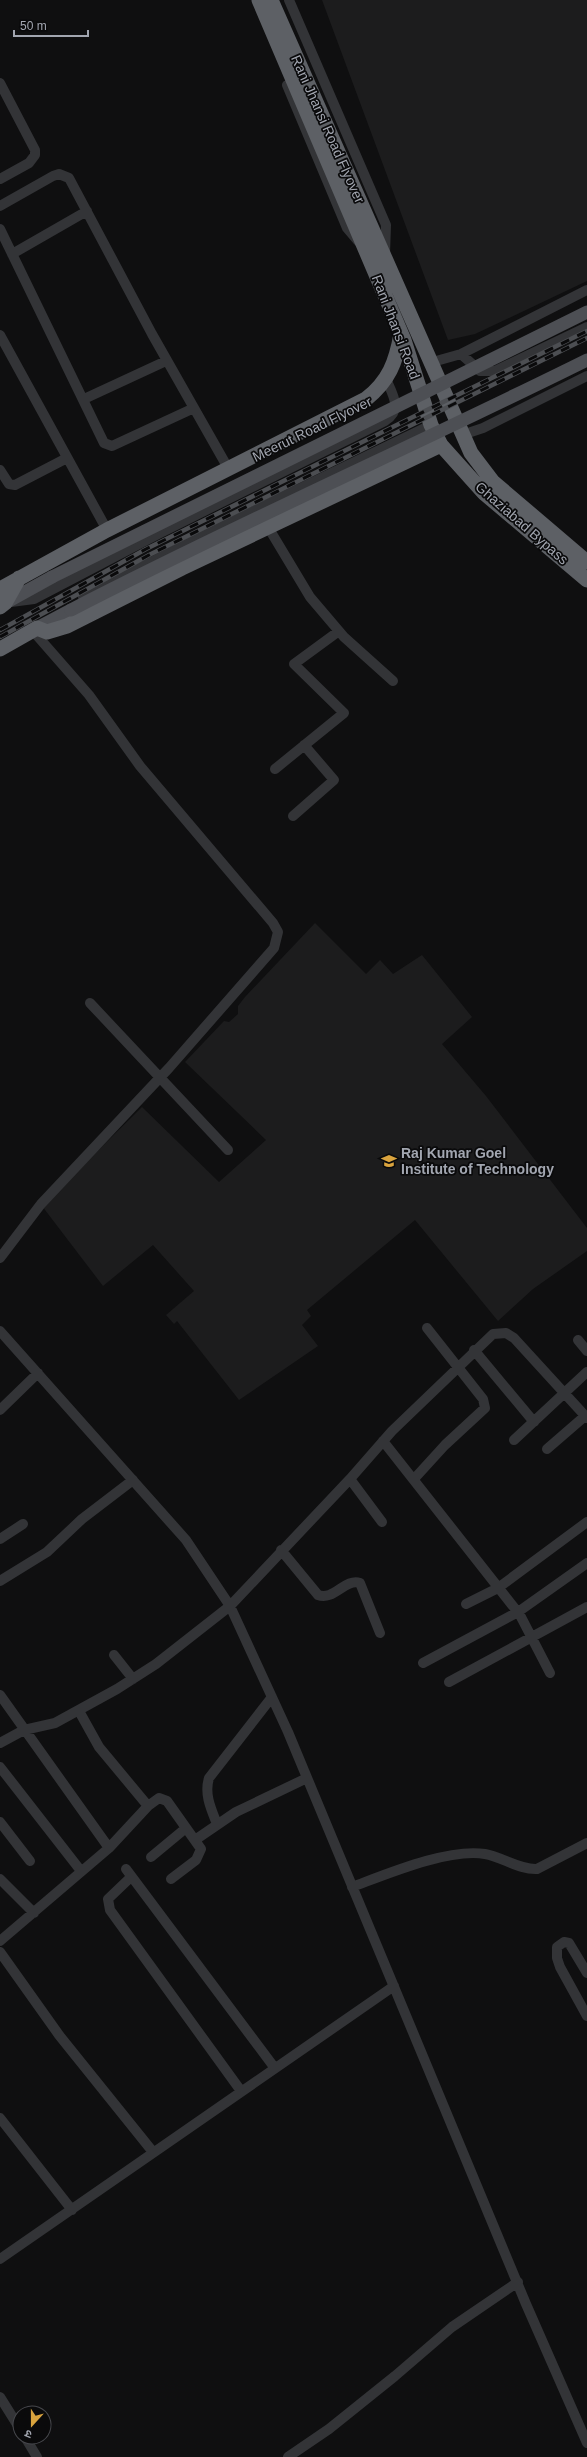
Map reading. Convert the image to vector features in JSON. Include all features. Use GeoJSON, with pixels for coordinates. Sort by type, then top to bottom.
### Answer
{"type":"FeatureCollection","features":[{"type":"Feature","properties":{"kind":"highway","name":"Rani Jhansi Road Flyover"},"geometry":{"type":"LineString","coordinates":[[259,0],[366,252]]}},
{"type":"Feature","properties":{"kind":"highway","name":"Rani Jhansi Road Flyover"},"geometry":{"type":"LineString","coordinates":[[271,0],[385,258],[429,363]]}},
{"type":"Feature","properties":{"kind":"highway","name":"Rani Jhansi Road"},"geometry":{"type":"LineString","coordinates":[[366,252],[401,334],[431,425]]}},
{"type":"Feature","properties":{"kind":"highway"},"geometry":{"type":"LineString","coordinates":[[2,600],[19,578],[107,530],[362,401],[375,392],[386,379],[394,365],[401,334]]}},
{"type":"Feature","properties":{"kind":"highway","name":"Ghaziabad Bypass"},"geometry":{"type":"LineString","coordinates":[[429,363],[462,435],[479,465],[493,482],[587,562]]}},
{"type":"Feature","properties":{"kind":"highway","name":"Ghaziabad Bypass"},"geometry":{"type":"LineString","coordinates":[[431,425],[441,445],[484,493],[587,580]]}},
{"type":"Feature","properties":{"kind":"highway"},"geometry":{"type":"LineString","coordinates":[[396,442],[409,462]]}},
{"type":"Feature","properties":{"kind":"highway"},"geometry":{"type":"LineString","coordinates":[[0,649],[35,630],[48,632],[60,629],[268,527],[409,462],[441,445]]}},
{"type":"Feature","properties":{"kind":"main road","name":"Meerut Road Flyover"},"geometry":{"type":"LineString","coordinates":[[2,600],[587,312]]}},
{"type":"Feature","properties":{"kind":"main road"},"geometry":{"type":"LineString","coordinates":[[35,630],[178,555],[470,418],[587,360]]}},
{"type":"Feature","properties":{"kind":"street"},"geometry":{"type":"LineString","coordinates":[[252,0],[347,228],[366,252]]}},
{"type":"Feature","properties":{"kind":"street"},"geometry":{"type":"LineString","coordinates":[[289,0],[386,225],[385,258]]}},
{"type":"Feature","properties":{"kind":"street"},"geometry":{"type":"LineString","coordinates":[[0,83],[35,150],[35,155],[29,163],[0,179]]}},
{"type":"Feature","properties":{"kind":"street"},"geometry":{"type":"LineString","coordinates":[[0,206],[59,174],[69,178],[166,361],[228,468]]}},
{"type":"Feature","properties":{"kind":"street"},"geometry":{"type":"LineString","coordinates":[[12,254],[87,211]]}},
{"type":"Feature","properties":{"kind":"street"},"geometry":{"type":"LineString","coordinates":[[0,229],[84,399],[104,443],[112,446],[194,408]]}},
{"type":"Feature","properties":{"kind":"street"},"geometry":{"type":"LineString","coordinates":[[429,363],[461,354],[587,290]]}},
{"type":"Feature","properties":{"kind":"street"},"geometry":{"type":"LineString","coordinates":[[461,354],[480,371],[495,371],[587,327]]}},
{"type":"Feature","properties":{"kind":"street"},"geometry":{"type":"LineString","coordinates":[[0,336],[107,530]]}},
{"type":"Feature","properties":{"kind":"street"},"geometry":{"type":"LineString","coordinates":[[84,399],[166,361]]}},
{"type":"Feature","properties":{"kind":"street"},"geometry":{"type":"LineString","coordinates":[[462,435],[483,428],[587,376]]}},
{"type":"Feature","properties":{"kind":"street"},"geometry":{"type":"LineString","coordinates":[[2,600],[34,599],[160,533],[385,421],[393,416],[395,410],[394,398],[386,379]]}},
{"type":"Feature","properties":{"kind":"street"},"geometry":{"type":"LineString","coordinates":[[0,1258],[41,1204],[160,1078],[274,948],[278,932],[273,923],[213,850],[140,766],[89,695],[35,630],[43,618],[127,574],[431,425]]}},
{"type":"Feature","properties":{"kind":"street"},"geometry":{"type":"LineString","coordinates":[[0,470],[9,484],[13,486],[67,458]]}},
{"type":"Feature","properties":{"kind":"street"},"geometry":{"type":"LineString","coordinates":[[268,527],[307,592],[339,631],[393,681]]}},
{"type":"Feature","properties":{"kind":"street"},"geometry":{"type":"LineString","coordinates":[[275,769],[344,713],[294,664],[339,631]]}},
{"type":"Feature","properties":{"kind":"street"},"geometry":{"type":"LineString","coordinates":[[293,816],[334,780],[304,745]]}},
{"type":"Feature","properties":{"kind":"street"},"geometry":{"type":"LineString","coordinates":[[90,1003],[228,1150]]}},
{"type":"Feature","properties":{"kind":"street"},"geometry":{"type":"LineString","coordinates":[[414,1479],[485,1408],[483,1399],[427,1328]]}},
{"type":"Feature","properties":{"kind":"street"},"geometry":{"type":"LineString","coordinates":[[0,1331],[186,1540],[230,1606],[307,1778],[587,2443]]}},
{"type":"Feature","properties":{"kind":"street"},"geometry":{"type":"LineString","coordinates":[[0,1743],[24,1730],[55,1722],[79,1711],[133,1679],[230,1606],[384,1441],[474,1350],[493,1334],[506,1333],[514,1338],[586,1417],[546,1448]]}},
{"type":"Feature","properties":{"kind":"street"},"geometry":{"type":"LineString","coordinates":[[578,1340],[587,1351]]}},
{"type":"Feature","properties":{"kind":"street"},"geometry":{"type":"LineString","coordinates":[[474,1350],[534,1422]]}},
{"type":"Feature","properties":{"kind":"street"},"geometry":{"type":"LineString","coordinates":[[514,1440],[587,1372]]}},
{"type":"Feature","properties":{"kind":"street"},"geometry":{"type":"LineString","coordinates":[[0,1410],[38,1373]]}},
{"type":"Feature","properties":{"kind":"street"},"geometry":{"type":"LineString","coordinates":[[384,1441],[518,1612],[550,1673]]}},
{"type":"Feature","properties":{"kind":"street"},"geometry":{"type":"LineString","coordinates":[[350,1479],[382,1522]]}},
{"type":"Feature","properties":{"kind":"street"},"geometry":{"type":"LineString","coordinates":[[0,1581],[47,1552],[82,1519],[133,1480]]}},
{"type":"Feature","properties":{"kind":"street"},"geometry":{"type":"LineString","coordinates":[[466,1604],[498,1588],[587,1522]]}},
{"type":"Feature","properties":{"kind":"street"},"geometry":{"type":"LineString","coordinates":[[0,1540],[23,1524]]}},
{"type":"Feature","properties":{"kind":"street"},"geometry":{"type":"LineString","coordinates":[[281,1550],[318,1595],[327,1596],[352,1583],[360,1583],[380,1633]]}},
{"type":"Feature","properties":{"kind":"street"},"geometry":{"type":"LineString","coordinates":[[423,1663],[518,1612],[587,1563]]}},
{"type":"Feature","properties":{"kind":"street"},"geometry":{"type":"LineString","coordinates":[[449,1682],[587,1607]]}},
{"type":"Feature","properties":{"kind":"street"},"geometry":{"type":"LineString","coordinates":[[114,1655],[133,1679]]}},
{"type":"Feature","properties":{"kind":"street"},"geometry":{"type":"LineString","coordinates":[[0,1695],[109,1848]]}},
{"type":"Feature","properties":{"kind":"street"},"geometry":{"type":"LineString","coordinates":[[217,1824],[208,1798],[207,1785],[209,1778],[272,1698]]}},
{"type":"Feature","properties":{"kind":"street"},"geometry":{"type":"LineString","coordinates":[[79,1711],[99,1748],[148,1806]]}},
{"type":"Feature","properties":{"kind":"street"},"geometry":{"type":"LineString","coordinates":[[0,1767],[81,1871]]}},
{"type":"Feature","properties":{"kind":"street"},"geometry":{"type":"LineString","coordinates":[[195,1840],[236,1812],[307,1778]]}},
{"type":"Feature","properties":{"kind":"street"},"geometry":{"type":"LineString","coordinates":[[0,1942],[109,1848],[148,1806],[159,1798],[167,1801],[201,1849],[196,1860],[171,1879]]}},
{"type":"Feature","properties":{"kind":"street"},"geometry":{"type":"LineString","coordinates":[[0,1822],[30,1861]]}},
{"type":"Feature","properties":{"kind":"street"},"geometry":{"type":"LineString","coordinates":[[151,1857],[186,1828]]}},
{"type":"Feature","properties":{"kind":"street"},"geometry":{"type":"LineString","coordinates":[[352,1887],[412,1865],[471,1853],[485,1854],[530,1869],[537,1868],[587,1843]]}},
{"type":"Feature","properties":{"kind":"street"},"geometry":{"type":"LineString","coordinates":[[241,2091],[110,1910],[108,1899],[129,1873],[274,2067]]}},
{"type":"Feature","properties":{"kind":"street"},"geometry":{"type":"LineString","coordinates":[[0,1879],[34,1913]]}},
{"type":"Feature","properties":{"kind":"street"},"geometry":{"type":"LineString","coordinates":[[587,1973],[569,1943],[564,1942],[556,1947],[557,1958],[560,1966],[587,2016]]}},
{"type":"Feature","properties":{"kind":"street"},"geometry":{"type":"LineString","coordinates":[[0,1952],[59,2035],[153,2152]]}},
{"type":"Feature","properties":{"kind":"street"},"geometry":{"type":"LineString","coordinates":[[0,2259],[274,2067],[394,1986]]}},
{"type":"Feature","properties":{"kind":"street"},"geometry":{"type":"LineString","coordinates":[[0,2118],[72,2210]]}},
{"type":"Feature","properties":{"kind":"street"},"geometry":{"type":"LineString","coordinates":[[288,2457],[323,2433],[383,2386],[452,2327],[518,2282]]}},
{"type":"Feature","properties":{"kind":"street"},"geometry":{"type":"LineString","coordinates":[[0,2396],[12,2416]]}},
{"type":"Feature","properties":{"kind":"street"},"geometry":{"type":"LineString","coordinates":[[30,2445],[37,2457]]}},
{"type":"Feature","properties":{"kind":"shaded area"},"geometry":{"type":"Polygon","coordinates":[[[322,0],[587,0],[587,281],[475,334],[448,340],[322,0]]]}},
{"type":"Feature","properties":{"kind":"shaded area","name":"Raj Kumar Goel Institute of Technology"},"geometry":{"type":"Polygon","coordinates":[[[315,923],[366,974],[380,960],[393,974],[422,955],[472,1017],[442,1044],[486,1096],[587,1228],[587,1251],[533,1289],[498,1321],[415,1220],[307,1310],[311,1316],[302,1325],[318,1346],[239,1400],[177,1321],[174,1324],[166,1315],[194,1291],[153,1245],[103,1286],[42,1206],[142,1107],[219,1182],[266,1140],[185,1062],[224,1021],[229,1022],[238,1014],[238,1006],[245,997],[315,923]]]}},
{"type":"Feature","properties":{"kind":"railway"},"geometry":{"type":"LineString","coordinates":[[0,630],[146,549],[587,331]]}},
{"type":"Feature","properties":{"kind":"railway"},"geometry":{"type":"LineString","coordinates":[[0,637],[149,555],[587,338]]}},
{"type":"Feature","properties":{"kind":"place","name":"Raj Kumar Goel Institute of Technology"},"geometry":{"type":"Point","coordinates":[389,1161]}}]}
